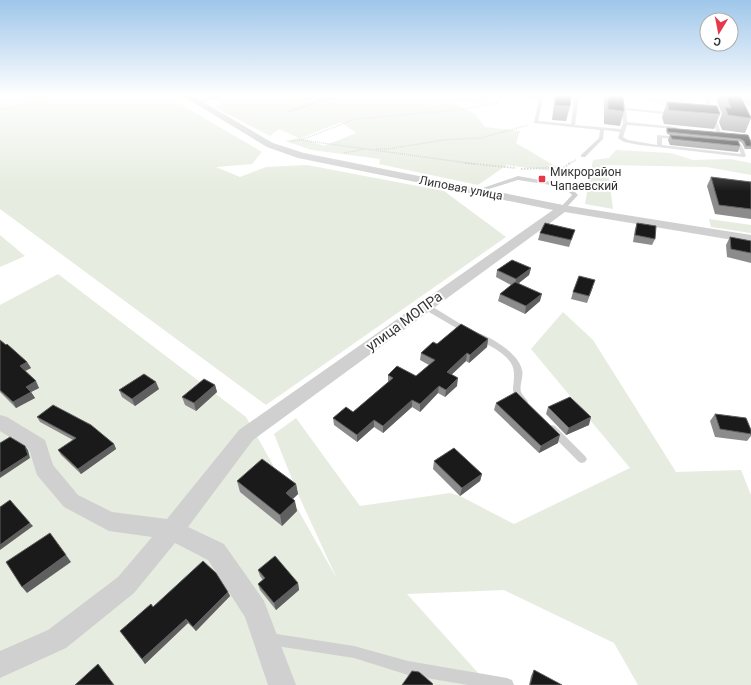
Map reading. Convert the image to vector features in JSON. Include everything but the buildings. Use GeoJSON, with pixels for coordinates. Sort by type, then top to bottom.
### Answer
{"type":"FeatureCollection","features":[{"type":"Feature","properties":{"kind":"street","name":"Липовая улица"},"geometry":{"type":"LineString","coordinates":[[241,127],[270,144],[302,156],[563,208],[751,239]]}},
{"type":"Feature","properties":{"kind":"street","name":"улица МОПРа"},"geometry":{"type":"LineString","coordinates":[[0,665],[57,639],[126,585],[172,530],[246,435],[563,208]]}},
{"type":"Feature","properties":{"kind":"street"},"geometry":{"type":"LineString","coordinates":[[0,422],[38,445],[44,469],[71,501],[109,521],[172,530],[216,552],[255,610],[282,685]]}},
{"type":"Feature","properties":{"kind":"lane"},"geometry":{"type":"LineString","coordinates":[[582,127],[623,131]]}},
{"type":"Feature","properties":{"kind":"lane"},"geometry":{"type":"LineString","coordinates":[[624,127],[620,137],[626,141],[744,156],[739,144],[724,143]]}},
{"type":"Feature","properties":{"kind":"lane"},"geometry":{"type":"LineString","coordinates":[[661,127],[680,129]]}},
{"type":"Feature","properties":{"kind":"lane"},"geometry":{"type":"LineString","coordinates":[[717,127],[719,133]]}},
{"type":"Feature","properties":{"kind":"lane"},"geometry":{"type":"LineString","coordinates":[[583,156],[601,138],[602,129]]}},
{"type":"Feature","properties":{"kind":"lane"},"geometry":{"type":"LineString","coordinates":[[711,132],[726,134]]}},
{"type":"Feature","properties":{"kind":"lane"},"geometry":{"type":"LineString","coordinates":[[660,146],[659,136],[688,139]]}},
{"type":"Feature","properties":{"kind":"lane"},"geometry":{"type":"LineString","coordinates":[[477,191],[518,178],[551,183],[566,186],[575,195],[563,208]]}},
{"type":"Feature","properties":{"kind":"lane"},"geometry":{"type":"LineString","coordinates":[[425,306],[504,351],[517,367],[518,377],[515,389],[517,394],[533,411]]}},
{"type":"Feature","properties":{"kind":"lane"},"geometry":{"type":"LineString","coordinates":[[544,421],[582,459]]}},
{"type":"Feature","properties":{"kind":"lane"},"geometry":{"type":"LineString","coordinates":[[265,638],[354,652],[408,668],[508,685]]}},
{"type":"Feature","properties":{"kind":"path"},"geometry":{"type":"LineString","coordinates":[[301,140],[336,127]]}},
{"type":"Feature","properties":{"kind":"path"},"geometry":{"type":"LineString","coordinates":[[318,159],[367,149],[387,149],[444,140],[481,138],[519,127]]}},
{"type":"Feature","properties":{"kind":"path"},"geometry":{"type":"LineString","coordinates":[[285,141],[301,140],[454,162],[520,169],[563,167]]}},
{"type":"Feature","properties":{"kind":"path"},"geometry":{"type":"LineString","coordinates":[[551,183],[553,176],[563,167],[583,156]]}},
{"type":"Feature","properties":{"kind":"shaded area"},"geometry":{"type":"Polygon","coordinates":[[[0,127],[219,127],[262,152],[252,164],[216,167],[240,177],[266,167],[307,165],[444,191],[506,237],[266,405],[0,209],[0,127]]]}},
{"type":"Feature","properties":{"kind":"shaded area"},"geometry":{"type":"Polygon","coordinates":[[[253,127],[329,127],[301,138],[324,146],[356,133],[348,127],[485,127],[520,131],[516,143],[567,173],[507,165],[478,185],[379,164],[380,159],[312,150],[285,141],[299,138],[279,129],[270,136],[253,127]]]}},
{"type":"Feature","properties":{"kind":"shaded area"},"geometry":{"type":"Polygon","coordinates":[[[616,150],[671,153],[693,160],[730,159],[751,163],[751,175],[707,167],[607,165],[613,209],[585,204],[593,160],[609,158],[616,150]]]}},
{"type":"Feature","properties":{"kind":"shaded area"},"geometry":{"type":"Polygon","coordinates":[[[709,219],[751,225],[751,233],[711,227],[709,219]]]}},
{"type":"Feature","properties":{"kind":"shaded area"},"geometry":{"type":"Polygon","coordinates":[[[0,235],[25,256],[0,267],[0,235]]]}},
{"type":"Feature","properties":{"kind":"shaded area"},"geometry":{"type":"Polygon","coordinates":[[[58,274],[246,417],[337,579],[298,494],[274,434],[296,418],[360,506],[450,493],[460,496],[514,524],[630,468],[531,349],[563,312],[593,340],[676,472],[741,470],[751,495],[751,685],[638,685],[614,643],[504,590],[407,594],[489,685],[0,685],[0,305],[58,274]]]}},
{"type":"Feature","properties":{"kind":"place","name":"Микрорайон Чапаевский"},"geometry":{"type":"Point","coordinates":[542,179]}}]}
